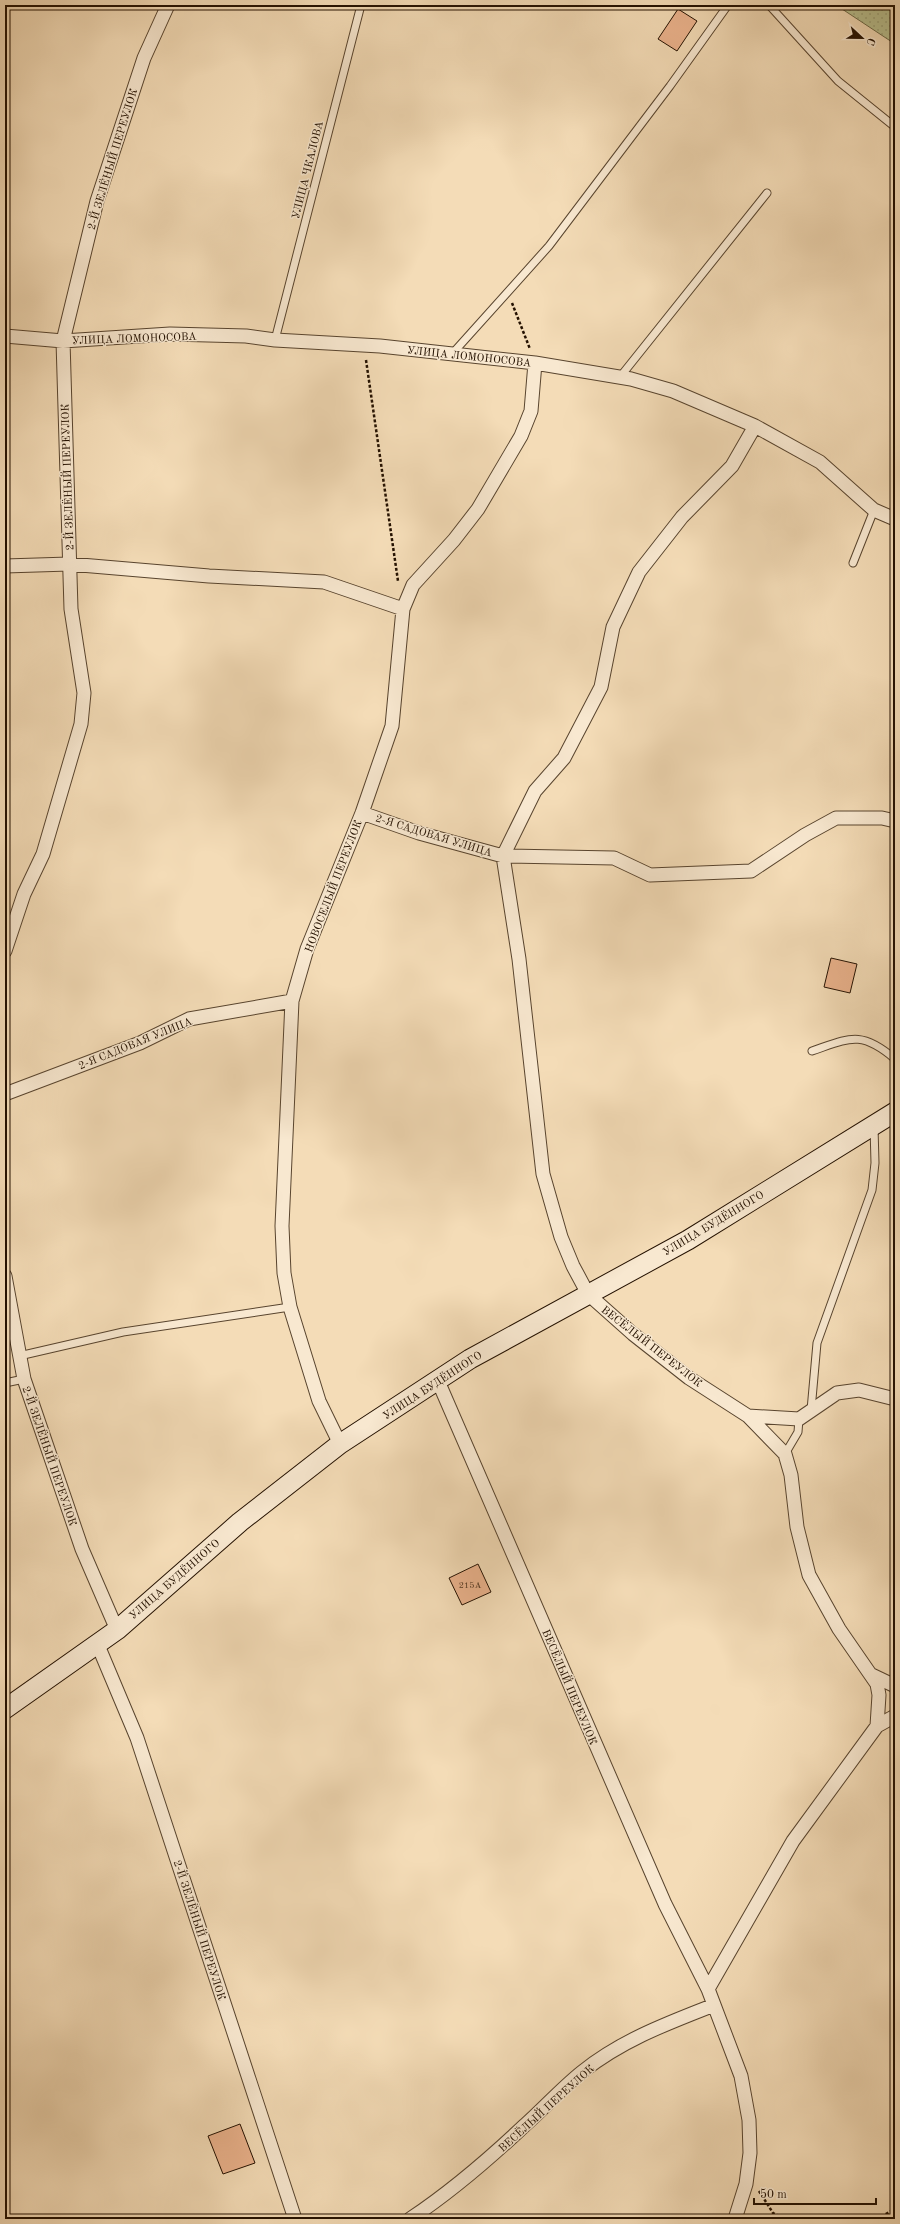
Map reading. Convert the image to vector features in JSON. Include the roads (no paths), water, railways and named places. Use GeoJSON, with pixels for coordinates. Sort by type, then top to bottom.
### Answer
{"type":"FeatureCollection","features":[{"type":"Feature","properties":{"kind":"main road","name":"УЛИЦА БУДЁННОГО"},"geometry":{"type":"LineString","coordinates":[[5,1708],[117,1630],[240,1522],[340,1444],[470,1359],[688,1240],[895,1112]]}},
{"type":"Feature","properties":{"kind":"street","name":"2-Й ЗЕЛЁНЫЙ ПЕРЕУЛОК"},"geometry":{"type":"LineString","coordinates":[[5,951],[24,894],[43,854],[81,724],[84,693],[71,609],[63,340],[98,201],[144,58],[168,5]]}},
{"type":"Feature","properties":{"kind":"street","name":"УЛИЦА ЛОМОНОСОВА"},"geometry":{"type":"LineString","coordinates":[[5,336],[63,340],[170,334],[246,336],[274,340],[364,345],[535,362],[620,377],[673,391],[755,426],[820,462],[874,510],[895,519]]}},
{"type":"Feature","properties":{"kind":"street","name":"НОВОСЕЛЫЙ ПЕРЕУЛОК"},"geometry":{"type":"LineString","coordinates":[[340,1444],[320,1401],[290,1308],[284,1273],[282,1226],[292,1001],[307,949],[362,813],[392,726],[403,609],[413,584],[454,540],[478,509],[521,436],[531,411],[535,362]]}},
{"type":"Feature","properties":{"kind":"street"},"geometry":{"type":"LineString","coordinates":[[588,1294],[573,1266],[561,1237],[543,1174],[518,959],[503,856],[535,791],[564,758],[601,687],[613,627],[639,572],[682,517],[732,466],[755,426]]}},
{"type":"Feature","properties":{"kind":"street"},"geometry":{"type":"LineString","coordinates":[[5,566],[69,564],[209,576],[324,582],[403,609]]}},
{"type":"Feature","properties":{"kind":"street","name":"2-Я САДОВАЯ УЛИЦА"},"geometry":{"type":"LineString","coordinates":[[362,813],[419,833],[503,856],[614,858],[650,875],[751,871],[805,835],[836,818],[882,818],[895,821]]}},
{"type":"Feature","properties":{"kind":"street","name":"2-Я САДОВАЯ УЛИЦА"},"geometry":{"type":"LineString","coordinates":[[5,1094],[140,1043],[189,1020],[292,1001]]}},
{"type":"Feature","properties":{"kind":"street","name":"2-Й ЗЕЛЁНЫЙ ПЕРЕУЛОК"},"geometry":{"type":"LineString","coordinates":[[5,1276],[24,1379],[82,1549],[117,1630]]}},
{"type":"Feature","properties":{"kind":"street","name":"ВЕСЁЛЫЙ ПЕРЕУЛОК"},"geometry":{"type":"LineString","coordinates":[[588,1294],[633,1334],[689,1378],[748,1416],[785,1454],[791,1475],[797,1527],[809,1575],[839,1629],[877,1684],[880,1695],[877,1726]]}},
{"type":"Feature","properties":{"kind":"street","name":"ВЕСЁЛЫЙ ПЕРЕУЛОК"},"geometry":{"type":"LineString","coordinates":[[438,1381],[655,1882],[708,1989],[741,2076],[749,2120],[750,2153],[746,2184],[735,2219]]}},
{"type":"Feature","properties":{"kind":"street"},"geometry":{"type":"LineString","coordinates":[[748,1416],[799,1418],[837,1393],[859,1390],[895,1399]]}},
{"type":"Feature","properties":{"kind":"street","name":"2-Й ЗЕЛЁНЫЙ ПЕРЕУЛОК"},"geometry":{"type":"LineString","coordinates":[[98,1643],[138,1738],[295,2219]]}},
{"type":"Feature","properties":{"kind":"street"},"geometry":{"type":"LineString","coordinates":[[872,1675],[895,1686]]}},
{"type":"Feature","properties":{"kind":"street"},"geometry":{"type":"LineString","coordinates":[[708,1989],[793,1841],[877,1726],[895,1716]]}},
{"type":"Feature","properties":{"kind":"street","name":"ВЕСЁЛЫЙ ПЕРЕУЛОК"},"geometry":{"type":"LineString","coordinates":[[410,2219],[446,2195],[477,2169],[582,2072],[613,2050],[655,2028],[714,2005]]}},
{"type":"Feature","properties":{"kind":"lane","name":"УЛИЦА ЧКАЛОВА"},"geometry":{"type":"LineString","coordinates":[[274,340],[361,5]]}},
{"type":"Feature","properties":{"kind":"lane"},"geometry":{"type":"LineString","coordinates":[[451,354],[507,290],[549,246],[728,5]]}},
{"type":"Feature","properties":{"kind":"lane"},"geometry":{"type":"LineString","coordinates":[[769,5],[838,81],[895,126]]}},
{"type":"Feature","properties":{"kind":"lane"},"geometry":{"type":"LineString","coordinates":[[620,377],[767,193]]}},
{"type":"Feature","properties":{"kind":"lane"},"geometry":{"type":"LineString","coordinates":[[853,563],[874,510]]}},
{"type":"Feature","properties":{"kind":"lane"},"geometry":{"type":"LineString","coordinates":[[812,1051],[850,1038],[878,1045],[895,1059]]}},
{"type":"Feature","properties":{"kind":"lane"},"geometry":{"type":"LineString","coordinates":[[811,1410],[817,1343],[872,1190],[875,1163],[874,1125]]}},
{"type":"Feature","properties":{"kind":"lane"},"geometry":{"type":"LineString","coordinates":[[19,1356],[123,1332],[290,1308]]}},
{"type":"Feature","properties":{"kind":"lane"},"geometry":{"type":"LineString","coordinates":[[5,1383],[24,1379]]}},
{"type":"Feature","properties":{"kind":"lane"},"geometry":{"type":"LineString","coordinates":[[785,1454],[798,1432],[799,1418]]}}]}
